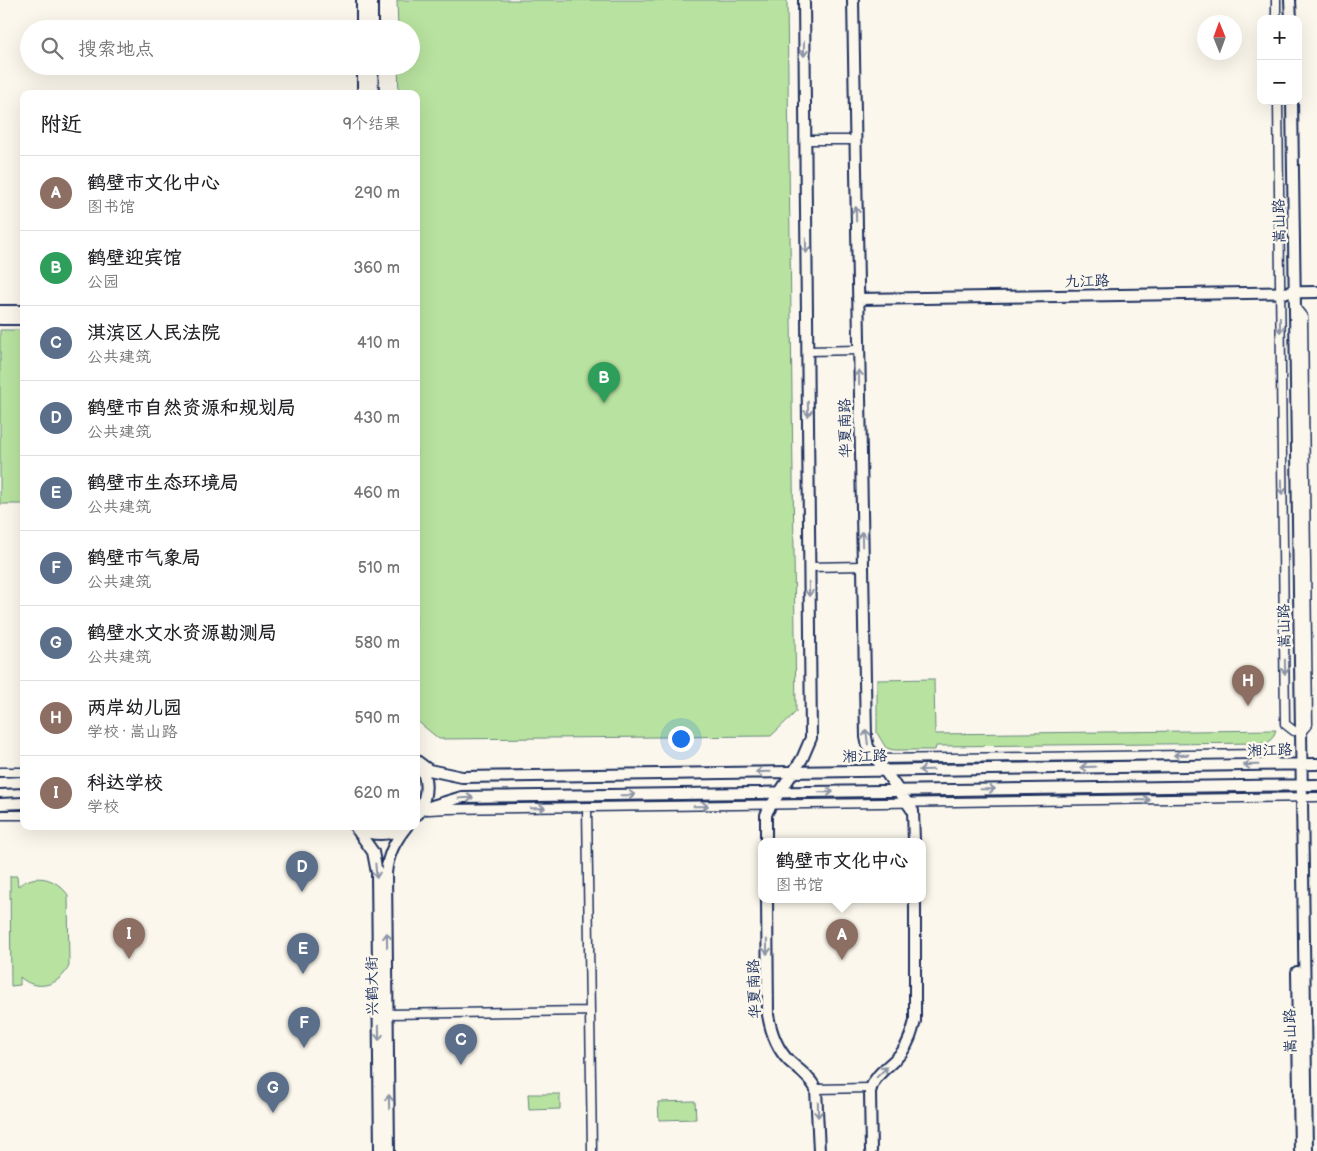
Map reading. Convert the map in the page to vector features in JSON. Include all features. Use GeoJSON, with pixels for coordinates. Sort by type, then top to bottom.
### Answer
{"type":"FeatureCollection","features":[{"type":"Feature","properties":{"kind":"main road"},"geometry":{"type":"LineString","coordinates":[[362,0],[362,20]]}},
{"type":"Feature","properties":{"kind":"main road"},"geometry":{"type":"LineString","coordinates":[[372,0],[372,20]]}},
{"type":"Feature","properties":{"kind":"main road"},"geometry":{"type":"LineString","coordinates":[[766,838],[766,815],[808,747],[811,738],[804,0]]}},
{"type":"Feature","properties":{"kind":"main road","name":"华夏南路"},"geometry":{"type":"LineString","coordinates":[[852,0],[866,737],[868,747],[900,791],[914,815],[914,838]]}},
{"type":"Feature","properties":{"kind":"main road"},"geometry":{"type":"LineString","coordinates":[[1284,0],[1284,15]]}},
{"type":"Feature","properties":{"kind":"main road"},"geometry":{"type":"LineString","coordinates":[[1290,0],[1291,15]]}},
{"type":"Feature","properties":{"kind":"main road"},"geometry":{"type":"LineString","coordinates":[[362,75],[363,90]]}},
{"type":"Feature","properties":{"kind":"main road"},"geometry":{"type":"LineString","coordinates":[[372,75],[373,90]]}},
{"type":"Feature","properties":{"kind":"main road","name":"嵩山路"},"geometry":{"type":"LineString","coordinates":[[1285,105],[1298,764],[1300,1151]]}},
{"type":"Feature","properties":{"kind":"main road","name":"嵩山路"},"geometry":{"type":"LineString","coordinates":[[1288,297],[1292,105]]}},
{"type":"Feature","properties":{"kind":"main road","name":"九江路"},"geometry":{"type":"LineString","coordinates":[[1288,297],[1317,292]]}},
{"type":"Feature","properties":{"kind":"main road","name":"九江路"},"geometry":{"type":"LineString","coordinates":[[858,302],[1288,297],[1317,299]]}},
{"type":"Feature","properties":{"kind":"main road"},"geometry":{"type":"LineString","coordinates":[[0,311],[20,311]]}},
{"type":"Feature","properties":{"kind":"main road"},"geometry":{"type":"LineString","coordinates":[[0,319],[20,319]]}},
{"type":"Feature","properties":{"kind":"main road","name":"湘江路"},"geometry":{"type":"LineString","coordinates":[[420,763],[429,770],[462,777],[1317,764]]}},
{"type":"Feature","properties":{"kind":"main road"},"geometry":{"type":"LineString","coordinates":[[420,766],[424,773],[426,787],[424,801],[420,810]]}},
{"type":"Feature","properties":{"kind":"main road"},"geometry":{"type":"LineString","coordinates":[[0,783],[20,782]]}},
{"type":"Feature","properties":{"kind":"main road"},"geometry":{"type":"LineString","coordinates":[[420,813],[432,806],[462,797],[1317,785]]}},
{"type":"Feature","properties":{"kind":"main road","name":"嵩山路"},"geometry":{"type":"LineString","coordinates":[[1298,797],[1307,1151]]}},
{"type":"Feature","properties":{"kind":"main road"},"geometry":{"type":"LineString","coordinates":[[0,804],[20,804]]}},
{"type":"Feature","properties":{"kind":"main road","name":"兴鹤大街"},"geometry":{"type":"LineString","coordinates":[[356,830],[373,852],[377,873],[380,1151]]}},
{"type":"Feature","properties":{"kind":"main road"},"geometry":{"type":"LineString","coordinates":[[362,830],[369,833],[383,834],[399,830]]}},
{"type":"Feature","properties":{"kind":"main road","name":"兴鹤大街"},"geometry":{"type":"LineString","coordinates":[[389,1151],[386,867],[390,850],[403,830]]}},
{"type":"Feature","properties":{"kind":"main road","name":"华夏南路"},"geometry":{"type":"LineString","coordinates":[[767,903],[768,1015],[770,1026],[779,1048],[812,1081],[816,1089]]}},
{"type":"Feature","properties":{"kind":"main road"},"geometry":{"type":"LineString","coordinates":[[871,1151],[870,1088],[878,1074],[902,1051],[913,1031],[916,1006],[915,903]]}},
{"type":"Feature","properties":{"kind":"main road"},"geometry":{"type":"LineString","coordinates":[[816,1089],[818,1151]]}},
{"type":"Feature","properties":{"kind":"street"},"geometry":{"type":"LineString","coordinates":[[1276,0],[1276,15]]}},
{"type":"Feature","properties":{"kind":"street"},"geometry":{"type":"LineString","coordinates":[[1278,105],[1288,297],[1285,724],[1297,731]]}},
{"type":"Feature","properties":{"kind":"street"},"geometry":{"type":"LineString","coordinates":[[805,140],[855,140]]}},
{"type":"Feature","properties":{"kind":"street"},"geometry":{"type":"LineString","coordinates":[[807,350],[859,350]]}},
{"type":"Feature","properties":{"kind":"street"},"geometry":{"type":"LineString","coordinates":[[809,567],[863,566]]}},
{"type":"Feature","properties":{"kind":"street"},"geometry":{"type":"LineString","coordinates":[[877,759],[1264,754],[1279,765]]}},
{"type":"Feature","properties":{"kind":"street"},"geometry":{"type":"LineString","coordinates":[[0,772],[20,772]]}},
{"type":"Feature","properties":{"kind":"street"},"geometry":{"type":"LineString","coordinates":[[420,814],[447,809],[1317,797]]}},
{"type":"Feature","properties":{"kind":"street"},"geometry":{"type":"LineString","coordinates":[[587,807],[592,1151]]}},
{"type":"Feature","properties":{"kind":"street"},"geometry":{"type":"LineString","coordinates":[[0,815],[20,815]]}},
{"type":"Feature","properties":{"kind":"street"},"geometry":{"type":"LineString","coordinates":[[388,1014],[590,1011]]}},
{"type":"Feature","properties":{"kind":"street"},"geometry":{"type":"LineString","coordinates":[[816,1089],[870,1088]]}},
{"type":"Feature","properties":{"kind":"green space"},"geometry":{"type":"Polygon","coordinates":[[[397,0],[787,0],[796,712],[771,736],[439,739],[420,723],[420,90],[399,90],[398,75],[420,75],[420,20],[398,20],[397,0]]]}},
{"type":"Feature","properties":{"kind":"green space"},"geometry":{"type":"Polygon","coordinates":[[[0,330],[20,330],[20,504],[0,504],[0,330]]]}},
{"type":"Feature","properties":{"kind":"green space"},"geometry":{"type":"Polygon","coordinates":[[[934,679],[935,734],[1276,730],[1268,743],[936,746],[935,750],[894,750],[886,748],[877,733],[877,680],[934,679]]]}},
{"type":"Feature","properties":{"kind":"green space"},"geometry":{"type":"Polygon","coordinates":[[[10,876],[17,876],[18,886],[32,879],[39,878],[52,881],[58,884],[68,895],[69,966],[60,978],[47,985],[26,982],[20,977],[20,985],[11,986],[10,876]]]}},
{"type":"Feature","properties":{"kind":"green space"},"geometry":{"type":"Polygon","coordinates":[[[528,1094],[560,1094],[560,1109],[529,1110],[528,1094]]]}},
{"type":"Feature","properties":{"kind":"green space"},"geometry":{"type":"Polygon","coordinates":[[[695,1101],[696,1119],[659,1120],[658,1102],[695,1101]]]}},
{"type":"Feature","properties":{"kind":"place","name":"鹤壁迎宾馆"},"geometry":{"type":"Point","coordinates":[604,403]}},
{"type":"Feature","properties":{"kind":"place","name":"两岸幼儿园"},"geometry":{"type":"Point","coordinates":[1248,706]}},
{"type":"Feature","properties":{"kind":"place","name":"鹤壁市自然资源和规划局"},"geometry":{"type":"Point","coordinates":[302,892]}},
{"type":"Feature","properties":{"kind":"place","name":"科达学校"},"geometry":{"type":"Point","coordinates":[129,959]}},
{"type":"Feature","properties":{"kind":"place","name":"鹤壁市文化中心"},"geometry":{"type":"Point","coordinates":[842,960]}},
{"type":"Feature","properties":{"kind":"place","name":"鹤壁市生态环境局"},"geometry":{"type":"Point","coordinates":[303,974]}},
{"type":"Feature","properties":{"kind":"place","name":"鹤壁市气象局"},"geometry":{"type":"Point","coordinates":[304,1048]}},
{"type":"Feature","properties":{"kind":"place","name":"淇滨区人民法院"},"geometry":{"type":"Point","coordinates":[461,1065]}},
{"type":"Feature","properties":{"kind":"place","name":"鹤壁水文水资源勘测局"},"geometry":{"type":"Point","coordinates":[273,1113]}}]}
